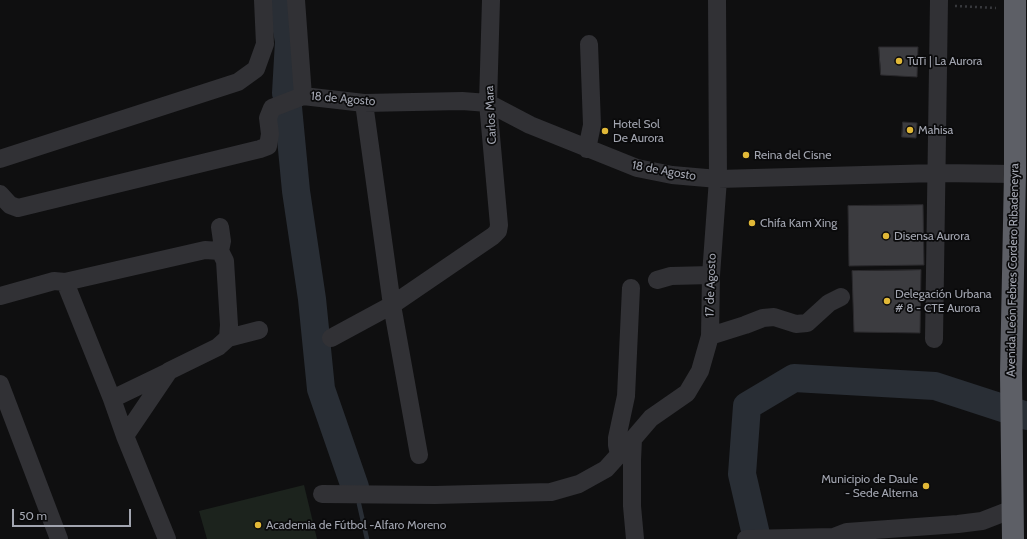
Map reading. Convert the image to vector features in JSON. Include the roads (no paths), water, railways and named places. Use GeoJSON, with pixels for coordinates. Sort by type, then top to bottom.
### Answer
{"type":"FeatureCollection","features":[{"type":"Feature","properties":{"kind":"highway","name":"Avenida León Febres Cordero Ribadeneyra"},"geometry":{"type":"LineString","coordinates":[[1013,539],[1011,373],[1015,174],[1015,4]]}},
{"type":"Feature","properties":{"kind":"street"},"geometry":{"type":"LineString","coordinates":[[0,159],[238,82],[256,69],[265,44],[263,0]]}},
{"type":"Feature","properties":{"kind":"street"},"geometry":{"type":"LineString","coordinates":[[0,194],[10,206],[18,208],[268,146],[270,134],[268,118],[272,108],[303,96],[296,0]]}},
{"type":"Feature","properties":{"kind":"street","name":"Carlos Mara"},"geometry":{"type":"LineString","coordinates":[[392,305],[493,236],[498,231],[499,224],[488,103],[491,0]]}},
{"type":"Feature","properties":{"kind":"street","name":"17 de Agosto"},"geometry":{"type":"LineString","coordinates":[[322,494],[435,495],[551,492],[579,484],[606,469],[651,418],[687,393],[700,371],[710,336],[711,276],[718,179],[717,0]]}},
{"type":"Feature","properties":{"kind":"street"},"geometry":{"type":"LineString","coordinates":[[934,339],[939,3]]}},
{"type":"Feature","properties":{"kind":"street"},"geometry":{"type":"LineString","coordinates":[[587,149],[592,125],[589,44]]}},
{"type":"Feature","properties":{"kind":"street","name":"18 de Agosto"},"geometry":{"type":"LineString","coordinates":[[303,96],[364,103],[462,101],[488,103],[530,125],[587,149],[637,168],[672,175],[718,179],[937,173],[1015,174]]}},
{"type":"Feature","properties":{"kind":"street"},"geometry":{"type":"LineString","coordinates":[[364,103],[392,305],[420,455]]}},
{"type":"Feature","properties":{"kind":"street"},"geometry":{"type":"LineString","coordinates":[[220,227],[222,241],[220,251],[224,261],[229,324],[228,338]]}},
{"type":"Feature","properties":{"kind":"street"},"geometry":{"type":"LineString","coordinates":[[0,296],[54,281],[65,282],[205,250],[220,251]]}},
{"type":"Feature","properties":{"kind":"street"},"geometry":{"type":"LineString","coordinates":[[657,280],[671,276],[711,276]]}},
{"type":"Feature","properties":{"kind":"street"},"geometry":{"type":"LineString","coordinates":[[65,282],[167,539]]}},
{"type":"Feature","properties":{"kind":"street"},"geometry":{"type":"LineString","coordinates":[[619,455],[617,438],[626,396],[631,288]]}},
{"type":"Feature","properties":{"kind":"street"},"geometry":{"type":"LineString","coordinates":[[710,336],[763,318],[774,318],[796,324],[807,323],[829,303],[841,297]]}},
{"type":"Feature","properties":{"kind":"street"},"geometry":{"type":"LineString","coordinates":[[331,338],[392,305]]}},
{"type":"Feature","properties":{"kind":"street"},"geometry":{"type":"LineString","coordinates":[[112,399],[218,347],[228,338],[259,330]]}},
{"type":"Feature","properties":{"kind":"street"},"geometry":{"type":"LineString","coordinates":[[125,436],[168,371]]}},
{"type":"Feature","properties":{"kind":"street"},"geometry":{"type":"LineString","coordinates":[[0,384],[59,539]]}},
{"type":"Feature","properties":{"kind":"street"},"geometry":{"type":"LineString","coordinates":[[633,439],[632,506],[635,539]]}},
{"type":"Feature","properties":{"kind":"street"},"geometry":{"type":"LineString","coordinates":[[746,539],[833,537],[847,532],[958,524],[982,521],[1013,509]]}},
{"type":"Feature","properties":{"kind":"waterway"},"geometry":{"type":"LineString","coordinates":[[281,0],[289,41],[286,93]]}},
{"type":"Feature","properties":{"kind":"waterway"},"geometry":{"type":"LineString","coordinates":[[288,107],[296,191],[312,299],[321,389],[355,487]]}},
{"type":"Feature","properties":{"kind":"waterway"},"geometry":{"type":"LineString","coordinates":[[757,539],[742,474],[747,406],[794,378],[935,386],[1027,416]]}},
{"type":"Feature","properties":{"kind":"waterway"},"geometry":{"type":"LineString","coordinates":[[359,504],[367,539]]}},
{"type":"Feature","properties":{"kind":"place","name":"TuTi | La Aurora"},"geometry":{"type":"Point","coordinates":[899,61]}},
{"type":"Feature","properties":{"kind":"place","name":"Mahisa"},"geometry":{"type":"Point","coordinates":[910,130]}},
{"type":"Feature","properties":{"kind":"place","name":"Hotel Sol De Aurora"},"geometry":{"type":"Point","coordinates":[605,131]}},
{"type":"Feature","properties":{"kind":"place","name":"Reina del Cisne"},"geometry":{"type":"Point","coordinates":[746,155]}},
{"type":"Feature","properties":{"kind":"place","name":"Chifa Kam Xing"},"geometry":{"type":"Point","coordinates":[752,223]}},
{"type":"Feature","properties":{"kind":"place","name":"Disensa Aurora"},"geometry":{"type":"Point","coordinates":[886,236]}},
{"type":"Feature","properties":{"kind":"place","name":"Delegación Urbana # 8 - CTE Aurora"},"geometry":{"type":"Point","coordinates":[887,301]}},
{"type":"Feature","properties":{"kind":"place","name":"Municipio de Daule - Sede Alterna"},"geometry":{"type":"Point","coordinates":[926,486]}},
{"type":"Feature","properties":{"kind":"place","name":"Academia de Fútbol -Alfaro Moreno"},"geometry":{"type":"Point","coordinates":[258,525]}}]}
